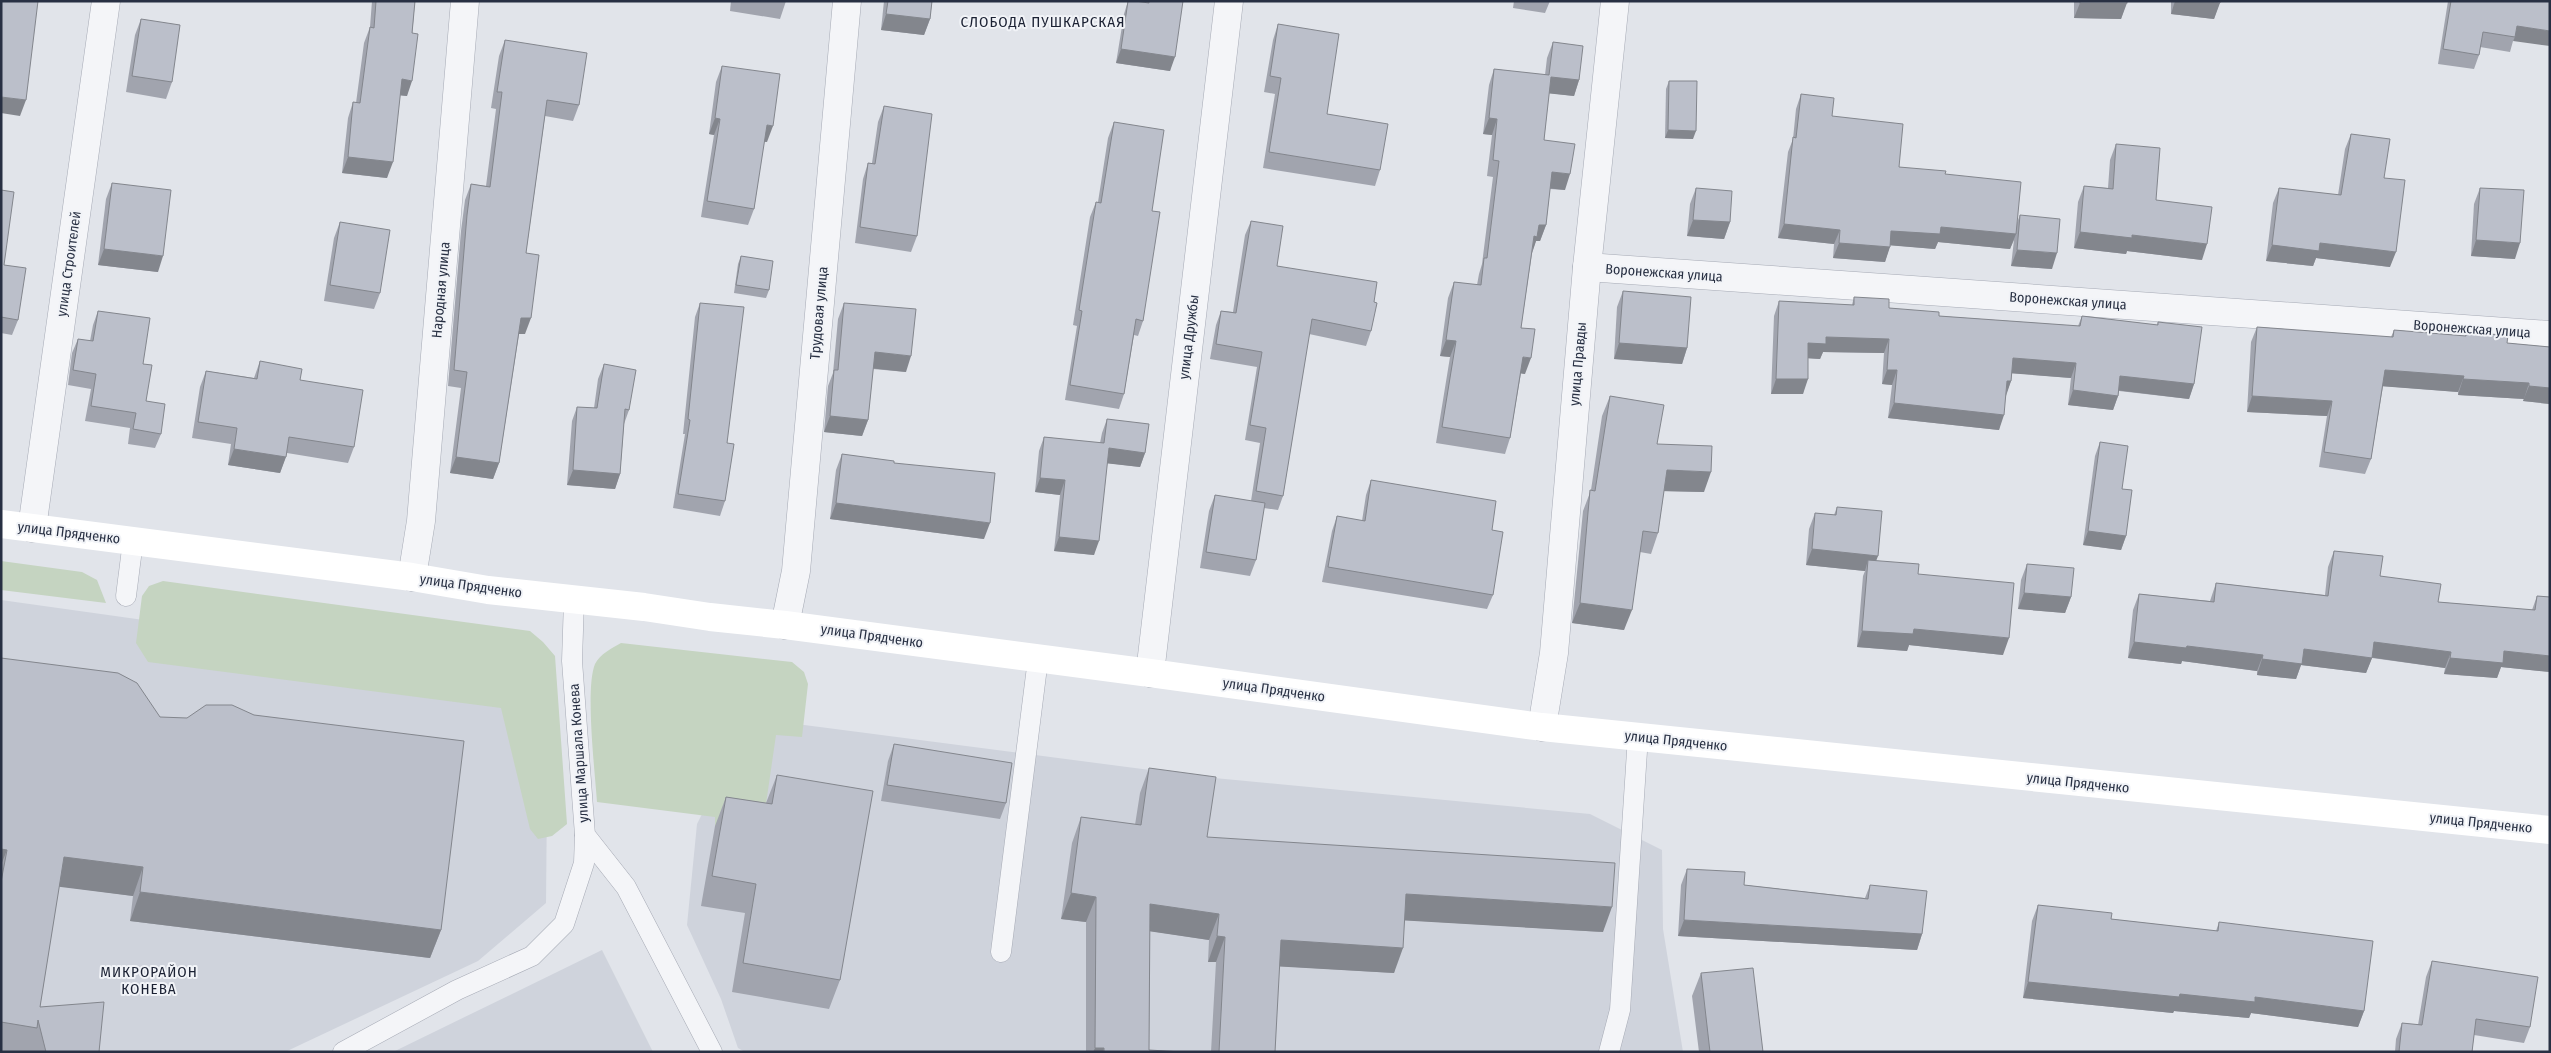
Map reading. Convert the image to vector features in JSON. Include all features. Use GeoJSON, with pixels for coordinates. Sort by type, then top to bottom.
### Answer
{"type":"FeatureCollection","features":[{"type":"Feature","properties":{"kind":"main road","name":"улица Прядченко"},"geometry":{"type":"LineString","coordinates":[[1,524],[412,577],[488,590],[785,625],[1150,672],[1542,727],[2550,830]]}},
{"type":"Feature","properties":{"kind":"street","name":"улица Строителей"},"geometry":{"type":"LineString","coordinates":[[32,528],[106,1]]}},
{"type":"Feature","properties":{"kind":"street","name":"Народная улица"},"geometry":{"type":"LineString","coordinates":[[412,577],[421,521],[465,1]]}},
{"type":"Feature","properties":{"kind":"street","name":"Трудовая улица"},"geometry":{"type":"LineString","coordinates":[[785,625],[796,571],[847,1]]}},
{"type":"Feature","properties":{"kind":"street","name":"улица Дружбы"},"geometry":{"type":"LineString","coordinates":[[1150,672],[1229,1]]}},
{"type":"Feature","properties":{"kind":"street","name":"улица Правды"},"geometry":{"type":"LineString","coordinates":[[1542,727],[1554,652],[1587,267],[1614,1]]}},
{"type":"Feature","properties":{"kind":"street","name":"Воронежская улица"},"geometry":{"type":"LineString","coordinates":[[1587,267],[2550,335]]}},
{"type":"Feature","properties":{"kind":"lane"},"geometry":{"type":"LineString","coordinates":[[126,596],[133,541]]}},
{"type":"Feature","properties":{"kind":"lane","name":"улица Маршала Конева"},"geometry":{"type":"LineString","coordinates":[[574,600],[572,661],[585,835],[626,887],[712,1052]]}},
{"type":"Feature","properties":{"kind":"lane"},"geometry":{"type":"LineString","coordinates":[[1001,952],[1038,659]]}},
{"type":"Feature","properties":{"kind":"lane"},"geometry":{"type":"LineString","coordinates":[[1609,1052],[1620,1010],[1638,736]]}},
{"type":"Feature","properties":{"kind":"lane"},"geometry":{"type":"LineString","coordinates":[[343,1052],[457,990],[532,956],[564,924],[584,863],[585,835]]}},
{"type":"Feature","properties":{"kind":"shaded area"},"geometry":{"type":"Polygon","coordinates":[[[1,600],[322,645],[510,676],[547,796],[546,903],[478,961],[285,1052],[1,1052],[1,600]]]}},
{"type":"Feature","properties":{"kind":"shaded area"},"geometry":{"type":"Polygon","coordinates":[[[750,718],[1204,777],[1590,814],[1662,850],[1663,929],[1683,1052],[745,1052],[738,1048],[721,999],[687,925],[697,824],[750,718]]]}},
{"type":"Feature","properties":{"kind":"shaded area"},"geometry":{"type":"Polygon","coordinates":[[[602,950],[653,1052],[393,1052],[602,950]]]}},
{"type":"Feature","properties":{"kind":"green space"},"geometry":{"type":"Polygon","coordinates":[[[1,561],[82,572],[97,580],[106,603],[1,590],[1,561]]]}},
{"type":"Feature","properties":{"kind":"green space"},"geometry":{"type":"Polygon","coordinates":[[[163,581],[530,631],[555,656],[567,824],[552,836],[538,839],[530,829],[501,708],[148,662],[136,643],[142,596],[149,586],[163,581]]]}},
{"type":"Feature","properties":{"kind":"green space"},"geometry":{"type":"Polygon","coordinates":[[[621,643],[792,662],[804,672],[808,684],[802,737],[776,735],[766,804],[715,826],[715,817],[597,802],[591,710],[592,676],[595,664],[600,657],[621,643]]]}},
{"type":"Feature","properties":{"kind":"building"},"geometry":{"type":"Polygon","coordinates":[[[1,1],[38,1],[26,100],[1,97],[1,1]]]}},
{"type":"Feature","properties":{"kind":"building"},"geometry":{"type":"Polygon","coordinates":[[[376,1],[415,1],[412,33],[418,34],[412,81],[402,79],[393,162],[348,157],[353,102],[360,103],[370,27],[374,28],[376,1]]]}},
{"type":"Feature","properties":{"kind":"building"},"geometry":{"type":"Polygon","coordinates":[[[888,1],[932,1],[930,19],[886,14],[888,1]]]}},
{"type":"Feature","properties":{"kind":"building"},"geometry":{"type":"Polygon","coordinates":[[[1128,1],[1149,3],[1149,1],[1183,1],[1175,57],[1121,49],[1128,1]]]}},
{"type":"Feature","properties":{"kind":"building"},"geometry":{"type":"Polygon","coordinates":[[[2080,1],[2127,1],[2127,3],[2080,3],[2080,1]]]}},
{"type":"Feature","properties":{"kind":"building"},"geometry":{"type":"Polygon","coordinates":[[[2451,1],[2550,1],[2550,31],[2517,26],[2515,37],[2483,32],[2479,55],[2443,49],[2451,1]]]}},
{"type":"Feature","properties":{"kind":"building"},"geometry":{"type":"Polygon","coordinates":[[[141,19],[180,25],[172,82],[132,76],[141,19]]]}},
{"type":"Feature","properties":{"kind":"building"},"geometry":{"type":"Polygon","coordinates":[[[1278,24],[1339,34],[1327,114],[1388,124],[1380,170],[1269,152],[1281,78],[1270,76],[1278,24]]]}},
{"type":"Feature","properties":{"kind":"building"},"geometry":{"type":"Polygon","coordinates":[[[505,40],[587,53],[579,105],[547,100],[526,253],[539,255],[531,318],[521,318],[499,463],[456,457],[467,372],[454,370],[471,184],[490,187],[502,92],[497,92],[505,40]]]}},
{"type":"Feature","properties":{"kind":"building"},"geometry":{"type":"Polygon","coordinates":[[[1553,42],[1583,46],[1579,80],[1551,77],[1544,140],[1575,144],[1570,174],[1552,172],[1546,225],[1539,225],[1537,237],[1534,236],[1521,328],[1535,329],[1531,358],[1523,357],[1510,438],[1442,427],[1456,341],[1446,340],[1454,282],[1481,285],[1484,258],[1487,258],[1499,161],[1493,160],[1497,119],[1489,118],[1494,69],[1549,75],[1553,42]]]}},
{"type":"Feature","properties":{"kind":"building"},"geometry":{"type":"Polygon","coordinates":[[[722,66],[780,74],[773,126],[767,125],[754,209],[707,201],[720,119],[715,118],[722,66]]]}},
{"type":"Feature","properties":{"kind":"building"},"geometry":{"type":"Polygon","coordinates":[[[1669,81],[1697,81],[1696,131],[1668,130],[1669,81]]]}},
{"type":"Feature","properties":{"kind":"building"},"geometry":{"type":"Polygon","coordinates":[[[1801,94],[1834,98],[1832,116],[1903,124],[1899,167],[1946,171],[1945,174],[2021,182],[2016,234],[1941,227],[1940,234],[1891,231],[1890,247],[1839,243],[1840,230],[1784,224],[1793,137],[1796,138],[1801,94]]]}},
{"type":"Feature","properties":{"kind":"building"},"geometry":{"type":"Polygon","coordinates":[[[884,106],[932,114],[917,236],[860,227],[868,163],[875,164],[884,106]]]}},
{"type":"Feature","properties":{"kind":"building"},"geometry":{"type":"Polygon","coordinates":[[[1114,122],[1164,130],[1152,211],[1160,212],[1143,321],[1136,319],[1124,394],[1070,385],[1082,311],[1079,310],[1096,202],[1101,203],[1114,122]]]}},
{"type":"Feature","properties":{"kind":"building"},"geometry":{"type":"Polygon","coordinates":[[[2351,134],[2390,139],[2384,178],[2405,180],[2396,252],[2320,243],[2319,251],[2272,245],[2279,188],[2341,195],[2351,134]]]}},
{"type":"Feature","properties":{"kind":"building"},"geometry":{"type":"Polygon","coordinates":[[[2116,144],[2160,148],[2156,200],[2212,207],[2207,244],[2132,235],[2132,238],[2080,232],[2084,186],[2113,189],[2116,144]]]}},
{"type":"Feature","properties":{"kind":"building"},"geometry":{"type":"Polygon","coordinates":[[[112,183],[171,190],[163,256],[104,249],[112,183]]]}},
{"type":"Feature","properties":{"kind":"building"},"geometry":{"type":"Polygon","coordinates":[[[1696,188],[1732,191],[1730,222],[1693,220],[1696,188]]]}},
{"type":"Feature","properties":{"kind":"building"},"geometry":{"type":"Polygon","coordinates":[[[2480,188],[2524,190],[2520,243],[2476,240],[2480,188]]]}},
{"type":"Feature","properties":{"kind":"building"},"geometry":{"type":"Polygon","coordinates":[[[1,190],[14,192],[4,265],[26,268],[18,320],[1,317],[1,190]]]}},
{"type":"Feature","properties":{"kind":"building"},"geometry":{"type":"Polygon","coordinates":[[[2020,215],[2060,219],[2057,253],[2017,250],[2020,215]]]}},
{"type":"Feature","properties":{"kind":"building"},"geometry":{"type":"Polygon","coordinates":[[[1251,221],[1283,226],[1277,266],[1377,282],[1374,302],[1377,303],[1371,331],[1312,319],[1283,496],[1256,491],[1266,428],[1250,425],[1262,352],[1216,344],[1221,311],[1236,313],[1251,221]]]}},
{"type":"Feature","properties":{"kind":"building"},"geometry":{"type":"Polygon","coordinates":[[[340,222],[390,230],[380,293],[330,285],[340,222]]]}},
{"type":"Feature","properties":{"kind":"building"},"geometry":{"type":"Polygon","coordinates":[[[741,256],[773,261],[769,290],[736,285],[741,256]]]}},
{"type":"Feature","properties":{"kind":"building"},"geometry":{"type":"Polygon","coordinates":[[[1623,291],[1691,297],[1687,348],[1619,343],[1623,291]]]}},
{"type":"Feature","properties":{"kind":"building"},"geometry":{"type":"Polygon","coordinates":[[[1854,297],[1889,299],[1889,308],[1939,312],[1939,316],[2080,326],[2082,316],[2158,325],[2158,322],[2202,327],[2194,384],[2120,376],[2118,396],[2073,390],[2076,363],[2013,358],[2011,381],[2007,381],[2004,415],[1894,403],[1897,370],[1887,370],[1889,339],[1826,337],[1826,344],[1808,343],[1808,379],[1776,379],[1779,301],[1854,305],[1854,297]]]}},
{"type":"Feature","properties":{"kind":"building"},"geometry":{"type":"Polygon","coordinates":[[[700,303],[744,307],[727,443],[734,444],[725,501],[678,494],[690,420],[688,419],[700,303]]]}},
{"type":"Feature","properties":{"kind":"building"},"geometry":{"type":"Polygon","coordinates":[[[844,303],[916,309],[911,356],[875,352],[868,420],[830,416],[834,370],[838,370],[844,303]]]}},
{"type":"Feature","properties":{"kind":"building"},"geometry":{"type":"Polygon","coordinates":[[[98,311],[150,318],[143,364],[152,365],[146,401],[165,404],[161,434],[133,429],[136,413],[91,406],[96,374],[73,370],[78,339],[93,341],[98,311]]]}},
{"type":"Feature","properties":{"kind":"building"},"geometry":{"type":"Polygon","coordinates":[[[2257,327],[2393,337],[2394,330],[2466,336],[2466,333],[2508,335],[2507,343],[2550,347],[2550,388],[2529,386],[2529,383],[2463,379],[2464,376],[2385,370],[2371,459],[2324,452],[2332,401],[2252,396],[2257,327]]]}},
{"type":"Feature","properties":{"kind":"building"},"geometry":{"type":"Polygon","coordinates":[[[260,361],[302,369],[300,380],[363,390],[354,447],[289,437],[286,457],[234,449],[237,428],[198,422],[206,371],[257,379],[260,361]]]}},
{"type":"Feature","properties":{"kind":"building"},"geometry":{"type":"Polygon","coordinates":[[[604,364],[636,370],[629,410],[625,409],[620,474],[573,470],[577,407],[597,408],[604,364]]]}},
{"type":"Feature","properties":{"kind":"building"},"geometry":{"type":"Polygon","coordinates":[[[1610,396],[1664,405],[1657,444],[1712,446],[1711,472],[1667,470],[1658,533],[1643,531],[1632,610],[1580,603],[1590,490],[1595,491],[1610,396]]]}},
{"type":"Feature","properties":{"kind":"building"},"geometry":{"type":"Polygon","coordinates":[[[1107,419],[1149,424],[1145,453],[1109,448],[1099,541],[1059,537],[1065,480],[1040,478],[1044,437],[1104,443],[1107,419]]]}},
{"type":"Feature","properties":{"kind":"building"},"geometry":{"type":"Polygon","coordinates":[[[2100,442],[2128,446],[2122,489],[2132,490],[2126,536],[2088,531],[2100,442]]]}},
{"type":"Feature","properties":{"kind":"building"},"geometry":{"type":"Polygon","coordinates":[[[842,454],[894,461],[894,463],[995,473],[990,523],[836,503],[842,454]]]}},
{"type":"Feature","properties":{"kind":"building"},"geometry":{"type":"Polygon","coordinates":[[[1371,480],[1496,501],[1492,530],[1503,532],[1493,595],[1328,567],[1337,516],[1365,521],[1371,480]]]}},
{"type":"Feature","properties":{"kind":"building"},"geometry":{"type":"Polygon","coordinates":[[[1215,495],[1265,503],[1256,560],[1206,552],[1215,495]]]}},
{"type":"Feature","properties":{"kind":"building"},"geometry":{"type":"Polygon","coordinates":[[[1837,507],[1882,511],[1878,556],[1812,549],[1815,513],[1836,515],[1837,507]]]}},
{"type":"Feature","properties":{"kind":"building"},"geometry":{"type":"Polygon","coordinates":[[[2334,551],[2383,556],[2380,576],[2441,584],[2438,602],[2535,610],[2537,596],[2550,597],[2550,656],[2504,651],[2503,663],[2450,658],[2451,652],[2374,642],[2372,658],[2304,649],[2302,664],[2262,659],[2263,655],[2134,642],[2139,594],[2214,602],[2216,583],[2328,596],[2334,551]]]}},
{"type":"Feature","properties":{"kind":"building"},"geometry":{"type":"Polygon","coordinates":[[[1868,560],[1919,564],[1918,574],[2014,583],[2009,638],[1914,629],[1913,634],[1862,631],[1868,560]]]}},
{"type":"Feature","properties":{"kind":"building"},"geometry":{"type":"Polygon","coordinates":[[[2027,564],[2074,568],[2071,597],[2024,593],[2027,564]]]}},
{"type":"Feature","properties":{"kind":"building"},"geometry":{"type":"Polygon","coordinates":[[[1,658],[118,673],[137,683],[160,717],[187,718],[206,705],[232,705],[254,715],[464,741],[441,930],[140,892],[143,867],[64,857],[40,1007],[104,1002],[99,1052],[46,1052],[38,1020],[37,1028],[1,1022],[1,882],[7,850],[1,849],[1,658]]]}},
{"type":"Feature","properties":{"kind":"building"},"geometry":{"type":"Polygon","coordinates":[[[894,744],[1012,763],[1006,803],[887,785],[894,744]]]}},
{"type":"Feature","properties":{"kind":"building"},"geometry":{"type":"Polygon","coordinates":[[[1149,768],[1216,777],[1207,837],[1615,863],[1612,907],[1406,894],[1403,948],[1281,940],[1275,1052],[1219,1052],[1225,937],[1217,936],[1219,914],[1150,904],[1149,1050],[1182,1052],[1104,1052],[1104,1048],[1095,1048],[1096,897],[1071,893],[1081,817],[1141,825],[1149,768]]]}},
{"type":"Feature","properties":{"kind":"building"},"geometry":{"type":"Polygon","coordinates":[[[777,775],[873,791],[840,980],[743,963],[756,884],[712,876],[726,797],[772,804],[777,775]]]}},
{"type":"Feature","properties":{"kind":"building"},"geometry":{"type":"Polygon","coordinates":[[[1687,869],[1745,872],[1744,885],[1868,899],[1870,885],[1927,891],[1922,934],[1684,920],[1687,869]]]}},
{"type":"Feature","properties":{"kind":"building"},"geometry":{"type":"Polygon","coordinates":[[[2038,905],[2112,913],[2111,919],[2218,931],[2219,922],[2373,941],[2364,1011],[2255,997],[2255,1002],[2180,994],[2179,997],[2028,982],[2038,905]]]}},
{"type":"Feature","properties":{"kind":"building"},"geometry":{"type":"Polygon","coordinates":[[[2432,961],[2538,977],[2530,1027],[2476,1019],[2472,1052],[2399,1052],[2402,1023],[2422,1025],[2432,961]]]}},
{"type":"Feature","properties":{"kind":"building"},"geometry":{"type":"Polygon","coordinates":[[[1753,968],[1763,1052],[1710,1052],[1701,973],[1753,968]]]}},
{"type":"Feature","properties":{"kind":"district","name":"СЛОБОДА ПУШКАРСКАЯ"},"geometry":{"type":"Point","coordinates":[1043,22]}},
{"type":"Feature","properties":{"kind":"district","name":"МИКРОРАЙОН КОНЕВА"},"geometry":{"type":"Point","coordinates":[149,980]}}]}
